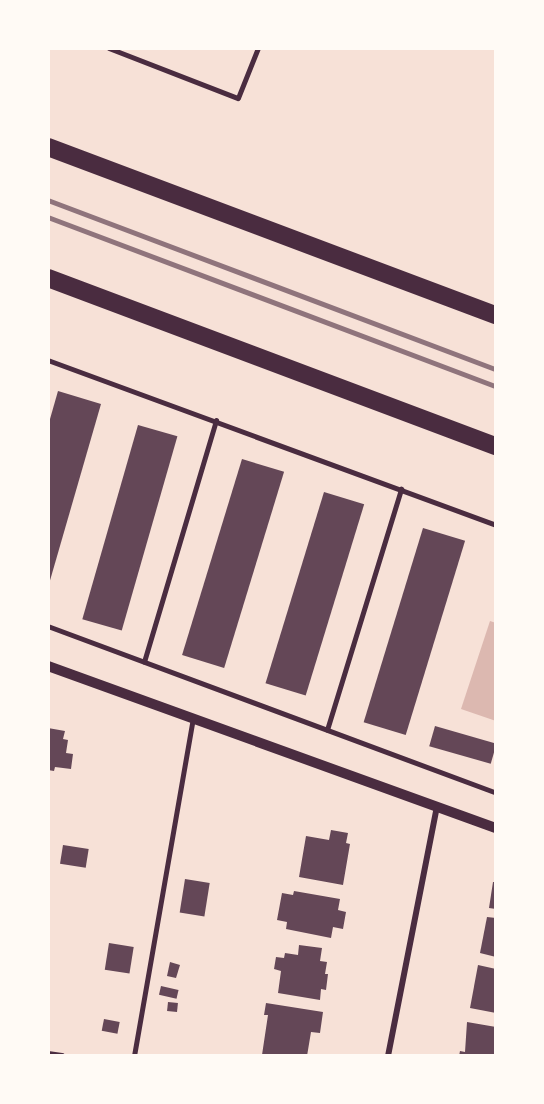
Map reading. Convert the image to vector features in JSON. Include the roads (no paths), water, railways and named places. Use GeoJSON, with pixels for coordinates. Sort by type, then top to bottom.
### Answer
{"type":"FeatureCollection","features":[{"type":"Feature","properties":{"kind":"highway"},"geometry":{"type":"LineString","coordinates":[[48,147],[496,315]]}},
{"type":"Feature","properties":{"kind":"highway"},"geometry":{"type":"LineString","coordinates":[[48,278],[496,446]]}},
{"type":"Feature","properties":{"kind":"street"},"geometry":{"type":"LineString","coordinates":[[48,666],[496,828]]}},
{"type":"Feature","properties":{"kind":"street"},"geometry":{"type":"LineString","coordinates":[[388,1056],[437,807]]}},
{"type":"Feature","properties":{"kind":"street"},"geometry":{"type":"LineString","coordinates":[[48,1054],[62,1056]]}},
{"type":"Feature","properties":{"kind":"lane"},"geometry":{"type":"LineString","coordinates":[[109,48],[238,98],[258,48]]}},
{"type":"Feature","properties":{"kind":"lane"},"geometry":{"type":"LineString","coordinates":[[48,360],[496,525]]}},
{"type":"Feature","properties":{"kind":"lane"},"geometry":{"type":"LineString","coordinates":[[144,662],[216,421]]}},
{"type":"Feature","properties":{"kind":"lane"},"geometry":{"type":"LineString","coordinates":[[327,730],[401,489]]}},
{"type":"Feature","properties":{"kind":"lane"},"geometry":{"type":"LineString","coordinates":[[48,626],[496,794]]}},
{"type":"Feature","properties":{"kind":"lane"},"geometry":{"type":"LineString","coordinates":[[135,1056],[193,719]]}},
{"type":"Feature","properties":{"kind":"railway"},"geometry":{"type":"LineString","coordinates":[[48,200],[496,369]]}},
{"type":"Feature","properties":{"kind":"railway"},"geometry":{"type":"LineString","coordinates":[[48,217],[496,386]]}}]}
